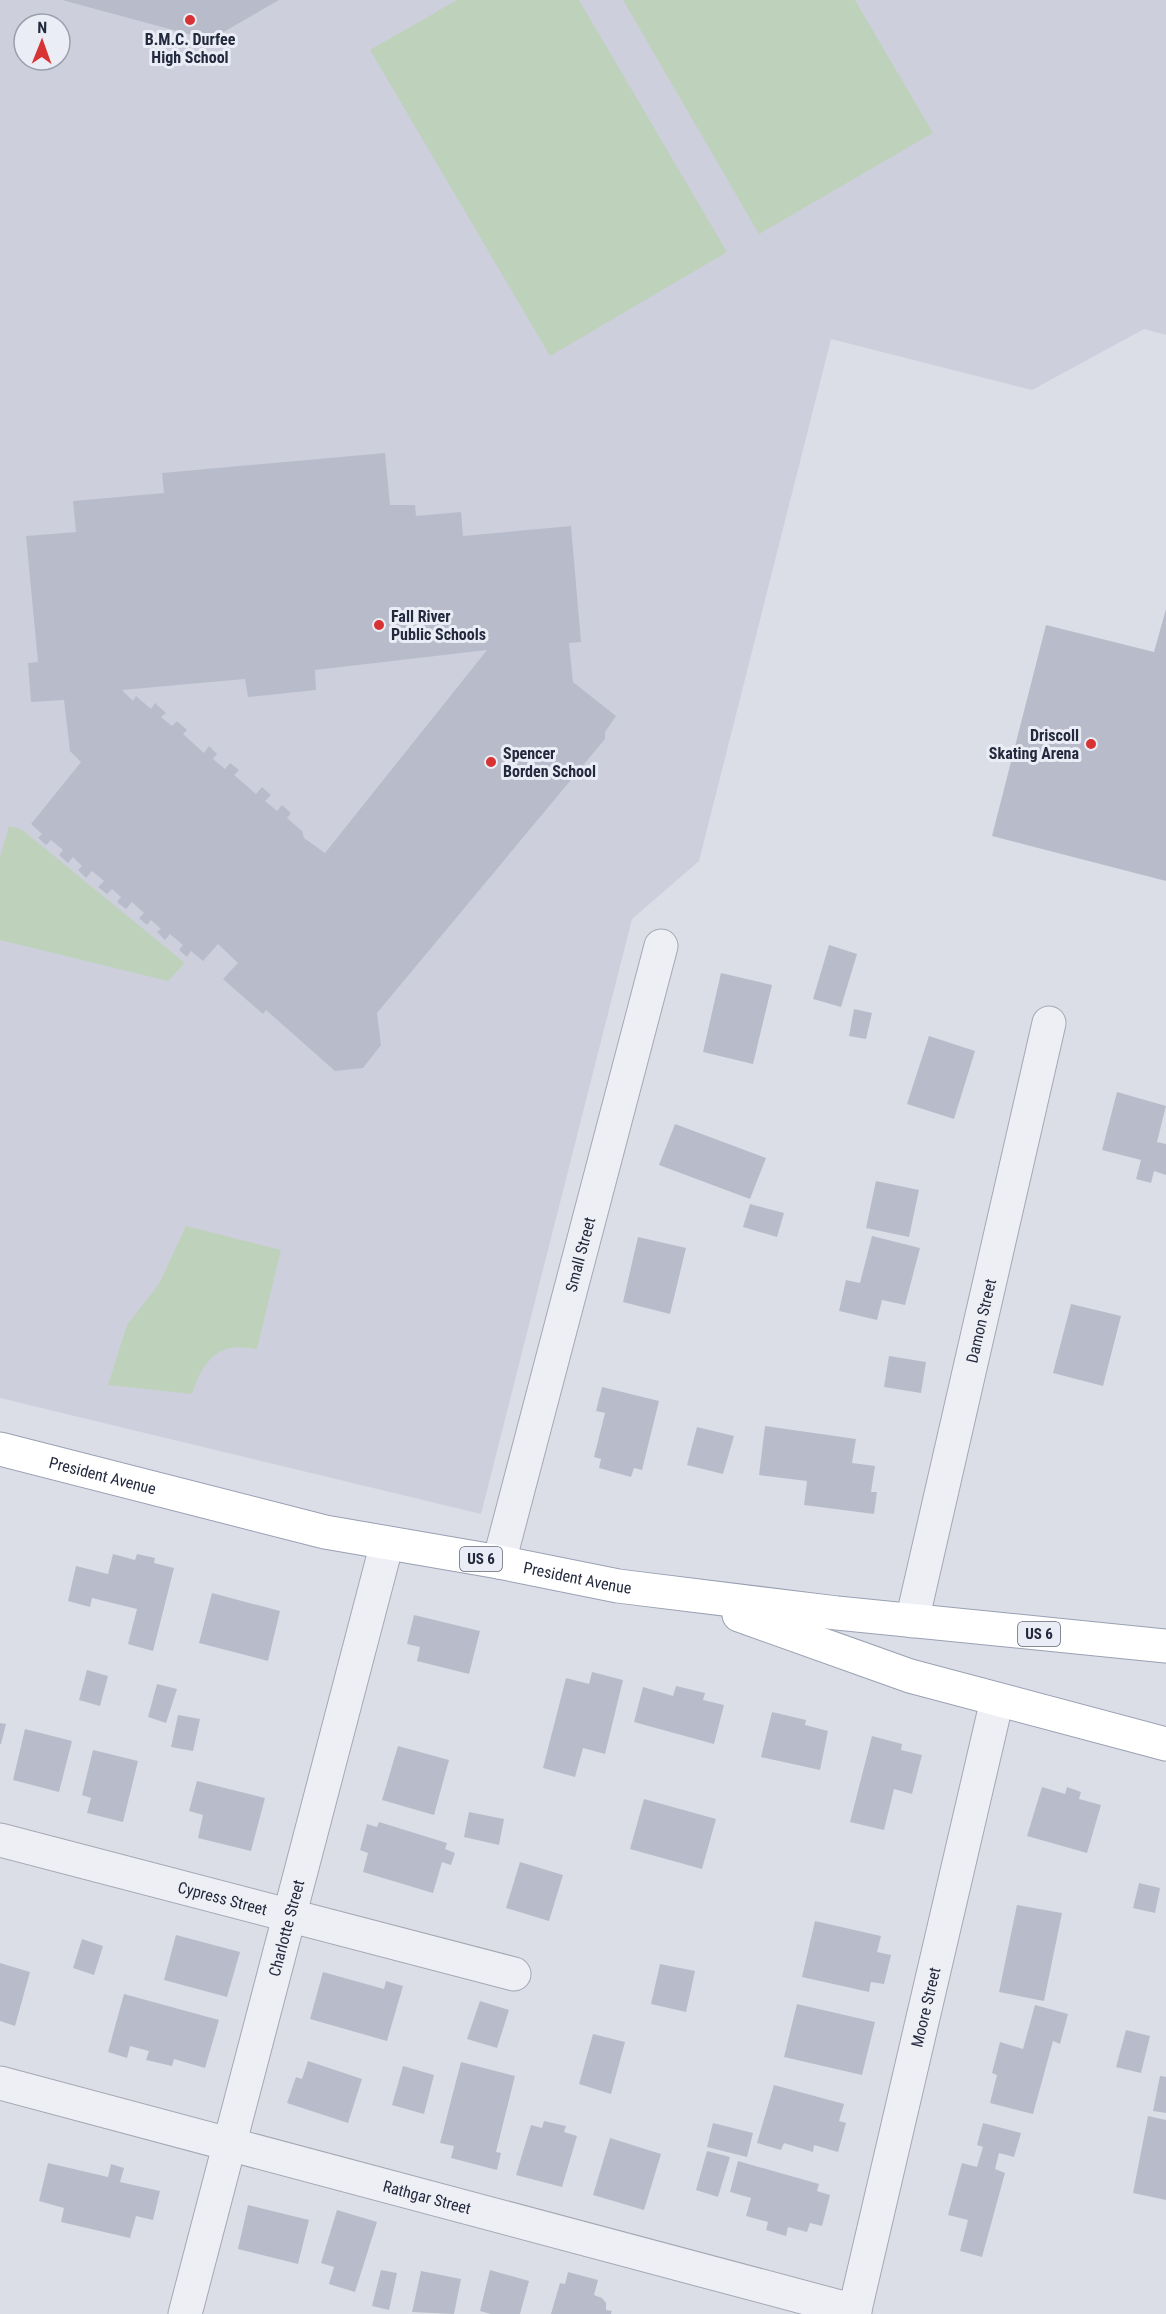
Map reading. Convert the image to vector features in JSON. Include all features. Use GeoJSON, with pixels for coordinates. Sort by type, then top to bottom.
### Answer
{"type":"FeatureCollection","features":[{"type":"Feature","properties":{"kind":"main road","name":"President Avenue"},"geometry":{"type":"LineString","coordinates":[[0,1449],[325,1532],[499,1562],[618,1586],[912,1621],[1166,1646]]}},
{"type":"Feature","properties":{"kind":"main road"},"geometry":{"type":"LineString","coordinates":[[681,1594],[910,1676],[1166,1744]]}},
{"type":"Feature","properties":{"kind":"street","name":"Small Street"},"geometry":{"type":"LineString","coordinates":[[499,1562],[661,946]]}},
{"type":"Feature","properties":{"kind":"street","name":"Damon Street"},"geometry":{"type":"LineString","coordinates":[[912,1621],[1049,1023]]}},
{"type":"Feature","properties":{"kind":"street","name":"Charlotte Street"},"geometry":{"type":"LineString","coordinates":[[185,2314],[387,1543]]}},
{"type":"Feature","properties":{"kind":"street","name":"Moore Street"},"geometry":{"type":"LineString","coordinates":[[854,2312],[996,1700]]}},
{"type":"Feature","properties":{"kind":"street","name":"Cypress Street"},"geometry":{"type":"LineString","coordinates":[[0,1840],[514,1974]]}},
{"type":"Feature","properties":{"kind":"street","name":"Rathgar Street"},"geometry":{"type":"LineString","coordinates":[[0,2083],[854,2312]]}},
{"type":"Feature","properties":{"kind":"shaded area","name":"Fall River Public Schools"},"geometry":{"type":"Polygon","coordinates":[[[0,0],[1166,0],[1166,335],[1144,329],[1032,390],[831,339],[699,861],[632,919],[481,1514],[0,1398],[0,0]]]}},
{"type":"Feature","properties":{"kind":"green space"},"geometry":{"type":"Polygon","coordinates":[[[457,0],[579,0],[727,252],[550,356],[370,50],[457,0]]]}},
{"type":"Feature","properties":{"kind":"green space"},"geometry":{"type":"Polygon","coordinates":[[[623,0],[855,0],[933,133],[759,234],[623,0]]]}},
{"type":"Feature","properties":{"kind":"green space"},"geometry":{"type":"Polygon","coordinates":[[[9,826],[21,829],[185,963],[168,981],[0,940],[0,857],[9,826]]]}},
{"type":"Feature","properties":{"kind":"green space"},"geometry":{"type":"Polygon","coordinates":[[[186,1226],[281,1250],[257,1349],[232,1348],[217,1354],[201,1372],[192,1394],[108,1385],[127,1325],[159,1284],[186,1226]]]}},
{"type":"Feature","properties":{"kind":"building","name":"B.M.C. Durfee High School"},"geometry":{"type":"Polygon","coordinates":[[[62,0],[279,0],[210,40],[62,0]]]}},
{"type":"Feature","properties":{"kind":"building","name":"Spencer Borden School"},"geometry":{"type":"Polygon","coordinates":[[[385,453],[390,505],[415,505],[416,516],[461,512],[463,536],[571,526],[581,642],[569,643],[573,682],[616,716],[605,732],[605,739],[377,1013],[381,1045],[363,1068],[335,1071],[266,1010],[263,1014],[223,979],[238,963],[218,944],[203,961],[191,951],[187,957],[179,950],[183,945],[170,934],[165,940],[157,932],[161,929],[151,920],[147,925],[139,918],[144,913],[132,902],[126,909],[117,902],[121,897],[112,889],[107,894],[98,887],[104,881],[92,871],[86,878],[78,870],[82,866],[73,857],[68,863],[59,855],[63,850],[51,840],[46,845],[38,838],[42,834],[31,824],[81,762],[70,751],[64,700],[31,702],[28,663],[38,662],[26,536],[76,532],[73,501],[164,493],[162,473],[385,453]],[[487,650],[315,670],[316,690],[248,697],[245,679],[122,690],[133,701],[136,696],[151,709],[155,703],[166,713],[161,717],[172,726],[177,721],[187,730],[183,734],[204,753],[209,746],[217,754],[213,759],[225,769],[230,763],[239,770],[234,775],[256,794],[262,787],[271,795],[265,801],[277,811],[282,805],[291,813],[287,818],[302,831],[304,838],[325,853],[487,650]]]}},
{"type":"Feature","properties":{"kind":"building","name":"Driscoll Skating Arena"},"geometry":{"type":"Polygon","coordinates":[[[1166,609],[1166,881],[992,836],[1046,625],[1154,652],[1166,609]]]}},
{"type":"Feature","properties":{"kind":"building"},"geometry":{"type":"Polygon","coordinates":[[[829,945],[857,954],[841,1007],[813,999],[829,945]]]}},
{"type":"Feature","properties":{"kind":"building"},"geometry":{"type":"Polygon","coordinates":[[[721,973],[772,985],[753,1064],[703,1052],[721,973]]]}},
{"type":"Feature","properties":{"kind":"building"},"geometry":{"type":"Polygon","coordinates":[[[854,1009],[872,1013],[866,1039],[849,1036],[854,1009]]]}},
{"type":"Feature","properties":{"kind":"building"},"geometry":{"type":"Polygon","coordinates":[[[929,1036],[975,1051],[954,1119],[907,1104],[929,1036]]]}},
{"type":"Feature","properties":{"kind":"building"},"geometry":{"type":"Polygon","coordinates":[[[1117,1092],[1166,1106],[1157,1142],[1166,1144],[1166,1175],[1154,1171],[1151,1183],[1136,1179],[1141,1160],[1102,1150],[1117,1092]]]}},
{"type":"Feature","properties":{"kind":"building"},"geometry":{"type":"Polygon","coordinates":[[[675,1124],[766,1158],[750,1199],[659,1165],[675,1124]]]}},
{"type":"Feature","properties":{"kind":"building"},"geometry":{"type":"Polygon","coordinates":[[[876,1181],[919,1190],[909,1237],[866,1228],[876,1181]]]}},
{"type":"Feature","properties":{"kind":"building"},"geometry":{"type":"Polygon","coordinates":[[[750,1204],[784,1213],[777,1237],[743,1227],[750,1204]]]}},
{"type":"Feature","properties":{"kind":"building"},"geometry":{"type":"Polygon","coordinates":[[[872,1236],[920,1248],[905,1305],[882,1300],[877,1320],[839,1311],[846,1280],[860,1283],[872,1236]]]}},
{"type":"Feature","properties":{"kind":"building"},"geometry":{"type":"Polygon","coordinates":[[[638,1237],[686,1248],[670,1314],[623,1302],[638,1237]]]}},
{"type":"Feature","properties":{"kind":"building"},"geometry":{"type":"Polygon","coordinates":[[[1071,1304],[1121,1316],[1103,1386],[1053,1373],[1071,1304]]]}},
{"type":"Feature","properties":{"kind":"building"},"geometry":{"type":"Polygon","coordinates":[[[889,1356],[926,1362],[921,1393],[884,1387],[889,1356]]]}},
{"type":"Feature","properties":{"kind":"building"},"geometry":{"type":"Polygon","coordinates":[[[602,1387],[659,1401],[642,1470],[634,1468],[631,1477],[599,1468],[601,1459],[594,1457],[605,1413],[596,1411],[602,1387]]]}},
{"type":"Feature","properties":{"kind":"building"},"geometry":{"type":"Polygon","coordinates":[[[765,1426],[856,1439],[852,1463],[875,1466],[871,1492],[877,1492],[874,1514],[804,1505],[807,1481],[759,1475],[765,1426]]]}},
{"type":"Feature","properties":{"kind":"building"},"geometry":{"type":"Polygon","coordinates":[[[697,1427],[734,1436],[723,1474],[687,1465],[697,1427]]]}},
{"type":"Feature","properties":{"kind":"building"},"geometry":{"type":"Polygon","coordinates":[[[113,1554],[135,1560],[137,1554],[155,1558],[154,1563],[174,1568],[153,1651],[128,1644],[137,1609],[92,1598],[90,1607],[68,1601],[76,1566],[108,1574],[113,1554]]]}},
{"type":"Feature","properties":{"kind":"building"},"geometry":{"type":"Polygon","coordinates":[[[212,1593],[280,1611],[268,1661],[199,1643],[212,1593]]]}},
{"type":"Feature","properties":{"kind":"building"},"geometry":{"type":"Polygon","coordinates":[[[414,1615],[480,1631],[469,1674],[417,1661],[420,1647],[407,1644],[414,1615]]]}},
{"type":"Feature","properties":{"kind":"building"},"geometry":{"type":"Polygon","coordinates":[[[87,1670],[108,1676],[100,1706],[79,1700],[87,1670]]]}},
{"type":"Feature","properties":{"kind":"building"},"geometry":{"type":"Polygon","coordinates":[[[592,1672],[623,1680],[605,1754],[583,1748],[575,1777],[543,1768],[566,1678],[589,1684],[592,1672]]]}},
{"type":"Feature","properties":{"kind":"building"},"geometry":{"type":"Polygon","coordinates":[[[157,1684],[177,1689],[166,1723],[148,1717],[157,1684]]]}},
{"type":"Feature","properties":{"kind":"building"},"geometry":{"type":"Polygon","coordinates":[[[676,1686],[705,1693],[703,1700],[724,1705],[714,1744],[634,1722],[643,1687],[673,1696],[676,1686]]]}},
{"type":"Feature","properties":{"kind":"building"},"geometry":{"type":"Polygon","coordinates":[[[772,1712],[806,1720],[805,1725],[828,1731],[820,1770],[761,1757],[772,1712]]]}},
{"type":"Feature","properties":{"kind":"building"},"geometry":{"type":"Polygon","coordinates":[[[178,1715],[200,1719],[193,1751],[171,1747],[178,1715]]]}},
{"type":"Feature","properties":{"kind":"building"},"geometry":{"type":"Polygon","coordinates":[[[0,1723],[6,1724],[1,1744],[0,1744],[0,1723]]]}},
{"type":"Feature","properties":{"kind":"building"},"geometry":{"type":"Polygon","coordinates":[[[25,1729],[72,1741],[59,1792],[13,1780],[25,1729]]]}},
{"type":"Feature","properties":{"kind":"building"},"geometry":{"type":"Polygon","coordinates":[[[872,1736],[902,1744],[901,1750],[922,1755],[912,1794],[894,1789],[884,1830],[850,1822],[872,1736]]]}},
{"type":"Feature","properties":{"kind":"building"},"geometry":{"type":"Polygon","coordinates":[[[398,1746],[449,1760],[434,1815],[382,1800],[398,1746]]]}},
{"type":"Feature","properties":{"kind":"building"},"geometry":{"type":"Polygon","coordinates":[[[93,1750],[138,1761],[123,1822],[87,1813],[91,1798],[82,1795],[93,1750]]]}},
{"type":"Feature","properties":{"kind":"building"},"geometry":{"type":"Polygon","coordinates":[[[197,1781],[265,1798],[251,1851],[198,1838],[203,1815],[189,1811],[197,1781]]]}},
{"type":"Feature","properties":{"kind":"building"},"geometry":{"type":"Polygon","coordinates":[[[1042,1787],[1065,1794],[1067,1787],[1081,1792],[1079,1799],[1101,1805],[1087,1853],[1027,1836],[1042,1787]]]}},
{"type":"Feature","properties":{"kind":"building"},"geometry":{"type":"Polygon","coordinates":[[[644,1799],[716,1819],[702,1869],[630,1849],[644,1799]]]}},
{"type":"Feature","properties":{"kind":"building"},"geometry":{"type":"Polygon","coordinates":[[[469,1812],[504,1819],[499,1845],[464,1837],[469,1812]]]}},
{"type":"Feature","properties":{"kind":"building"},"geometry":{"type":"Polygon","coordinates":[[[379,1822],[447,1843],[445,1849],[455,1853],[451,1865],[442,1862],[433,1893],[363,1872],[368,1853],[360,1850],[367,1824],[377,1827],[379,1822]]]}},
{"type":"Feature","properties":{"kind":"building"},"geometry":{"type":"Polygon","coordinates":[[[520,1862],[563,1875],[549,1921],[506,1908],[520,1862]]]}},
{"type":"Feature","properties":{"kind":"building"},"geometry":{"type":"Polygon","coordinates":[[[1139,1883],[1160,1888],[1155,1913],[1133,1908],[1139,1883]]]}},
{"type":"Feature","properties":{"kind":"building"},"geometry":{"type":"Polygon","coordinates":[[[1017,1905],[1062,1913],[1044,2001],[999,1992],[1017,1905]]]}},
{"type":"Feature","properties":{"kind":"building"},"geometry":{"type":"Polygon","coordinates":[[[815,1921],[881,1936],[877,1952],[891,1955],[884,1984],[871,1982],[869,1992],[802,1977],[815,1921]]]}},
{"type":"Feature","properties":{"kind":"building"},"geometry":{"type":"Polygon","coordinates":[[[176,1935],[240,1952],[227,1997],[164,1980],[176,1935]]]}},
{"type":"Feature","properties":{"kind":"building"},"geometry":{"type":"Polygon","coordinates":[[[82,1939],[103,1946],[94,1975],[73,1968],[82,1939]]]}},
{"type":"Feature","properties":{"kind":"building"},"geometry":{"type":"Polygon","coordinates":[[[0,1963],[30,1972],[15,2026],[0,2021],[0,1963]]]}},
{"type":"Feature","properties":{"kind":"building"},"geometry":{"type":"Polygon","coordinates":[[[660,1964],[695,1971],[686,2012],[651,2004],[660,1964]]]}},
{"type":"Feature","properties":{"kind":"building"},"geometry":{"type":"Polygon","coordinates":[[[323,1972],[384,1989],[386,1981],[403,1986],[387,2041],[310,2019],[323,1972]]]}},
{"type":"Feature","properties":{"kind":"building"},"geometry":{"type":"Polygon","coordinates":[[[124,1994],[219,2020],[205,2068],[174,2059],[172,2066],[146,2060],[149,2051],[130,2046],[127,2058],[108,2052],[124,1994]]]}},
{"type":"Feature","properties":{"kind":"building"},"geometry":{"type":"Polygon","coordinates":[[[480,2001],[509,2010],[497,2048],[467,2039],[480,2001]]]}},
{"type":"Feature","properties":{"kind":"building"},"geometry":{"type":"Polygon","coordinates":[[[797,2004],[875,2022],[862,2075],[784,2057],[797,2004]]]}},
{"type":"Feature","properties":{"kind":"building"},"geometry":{"type":"Polygon","coordinates":[[[1035,2005],[1068,2014],[1060,2044],[1053,2041],[1033,2114],[990,2103],[997,2075],[992,2073],[1000,2042],[1023,2049],[1035,2005]]]}},
{"type":"Feature","properties":{"kind":"building"},"geometry":{"type":"Polygon","coordinates":[[[1126,2030],[1150,2036],[1141,2073],[1116,2067],[1126,2030]]]}},
{"type":"Feature","properties":{"kind":"building"},"geometry":{"type":"Polygon","coordinates":[[[593,2034],[625,2042],[611,2094],[579,2084],[593,2034]]]}},
{"type":"Feature","properties":{"kind":"building"},"geometry":{"type":"Polygon","coordinates":[[[308,2061],[362,2079],[348,2123],[287,2103],[296,2077],[302,2079],[308,2061]]]}},
{"type":"Feature","properties":{"kind":"building"},"geometry":{"type":"Polygon","coordinates":[[[461,2062],[515,2076],[496,2152],[501,2153],[497,2170],[451,2158],[454,2146],[440,2143],[461,2062]]]}},
{"type":"Feature","properties":{"kind":"building"},"geometry":{"type":"Polygon","coordinates":[[[403,2066],[434,2075],[424,2114],[392,2105],[403,2066]]]}},
{"type":"Feature","properties":{"kind":"building"},"geometry":{"type":"Polygon","coordinates":[[[1160,2076],[1166,2077],[1166,2113],[1153,2111],[1160,2076]]]}},
{"type":"Feature","properties":{"kind":"building"},"geometry":{"type":"Polygon","coordinates":[[[774,2085],[844,2104],[839,2121],[846,2123],[838,2152],[814,2145],[813,2152],[784,2143],[781,2150],[757,2143],[774,2085]]]}},
{"type":"Feature","properties":{"kind":"building"},"geometry":{"type":"Polygon","coordinates":[[[1148,2116],[1166,2120],[1166,2200],[1133,2193],[1148,2116]]]}},
{"type":"Feature","properties":{"kind":"building"},"geometry":{"type":"Polygon","coordinates":[[[544,2121],[566,2126],[564,2132],[577,2136],[562,2187],[516,2175],[531,2125],[542,2128],[544,2121]]]}},
{"type":"Feature","properties":{"kind":"building"},"geometry":{"type":"Polygon","coordinates":[[[713,2123],[753,2133],[747,2157],[707,2147],[713,2123]]]}},
{"type":"Feature","properties":{"kind":"building"},"geometry":{"type":"Polygon","coordinates":[[[983,2123],[1021,2133],[1014,2157],[999,2153],[995,2169],[1005,2173],[982,2257],[960,2251],[968,2220],[948,2215],[962,2163],[977,2167],[983,2147],[977,2145],[983,2123]]]}},
{"type":"Feature","properties":{"kind":"building"},"geometry":{"type":"Polygon","coordinates":[[[610,2138],[661,2154],[644,2210],[593,2195],[610,2138]]]}},
{"type":"Feature","properties":{"kind":"building"},"geometry":{"type":"Polygon","coordinates":[[[707,2151],[730,2157],[718,2197],[696,2190],[707,2151]]]}},
{"type":"Feature","properties":{"kind":"building"},"geometry":{"type":"Polygon","coordinates":[[[738,2161],[819,2184],[817,2191],[830,2195],[822,2226],[810,2223],[807,2232],[788,2227],[786,2236],[766,2230],[768,2222],[746,2216],[751,2198],[730,2192],[738,2161]]]}},
{"type":"Feature","properties":{"kind":"building"},"geometry":{"type":"Polygon","coordinates":[[[48,2163],[108,2177],[111,2164],[124,2168],[120,2182],[160,2191],[153,2220],[136,2216],[130,2238],[61,2222],[64,2208],[39,2201],[48,2163]]]}},
{"type":"Feature","properties":{"kind":"building"},"geometry":{"type":"Polygon","coordinates":[[[248,2205],[309,2220],[298,2264],[238,2249],[248,2205]]]}},
{"type":"Feature","properties":{"kind":"building"},"geometry":{"type":"Polygon","coordinates":[[[337,2210],[377,2222],[355,2292],[329,2284],[334,2267],[321,2263],[337,2210]]]}},
{"type":"Feature","properties":{"kind":"building"},"geometry":{"type":"Polygon","coordinates":[[[381,2270],[397,2273],[389,2310],[372,2306],[381,2270]]]}},
{"type":"Feature","properties":{"kind":"building"},"geometry":{"type":"Polygon","coordinates":[[[490,2270],[529,2281],[520,2314],[491,2314],[480,2311],[490,2270]]]}},
{"type":"Feature","properties":{"kind":"building"},"geometry":{"type":"Polygon","coordinates":[[[421,2271],[461,2279],[454,2314],[412,2312],[421,2271]]]}},
{"type":"Feature","properties":{"kind":"building"},"geometry":{"type":"Polygon","coordinates":[[[568,2272],[598,2280],[594,2295],[602,2298],[606,2303],[606,2310],[612,2311],[611,2314],[551,2314],[560,2283],[565,2284],[568,2272]]]}},
{"type":"Feature","properties":{"kind":"place","name":"B.M.C. Durfee High School"},"geometry":{"type":"Point","coordinates":[190,20]}},
{"type":"Feature","properties":{"kind":"place","name":"Fall River Public Schools"},"geometry":{"type":"Point","coordinates":[379,625]}},
{"type":"Feature","properties":{"kind":"place","name":"Driscoll Skating Arena"},"geometry":{"type":"Point","coordinates":[1091,744]}},
{"type":"Feature","properties":{"kind":"place","name":"Spencer Borden School"},"geometry":{"type":"Point","coordinates":[491,762]}}]}
